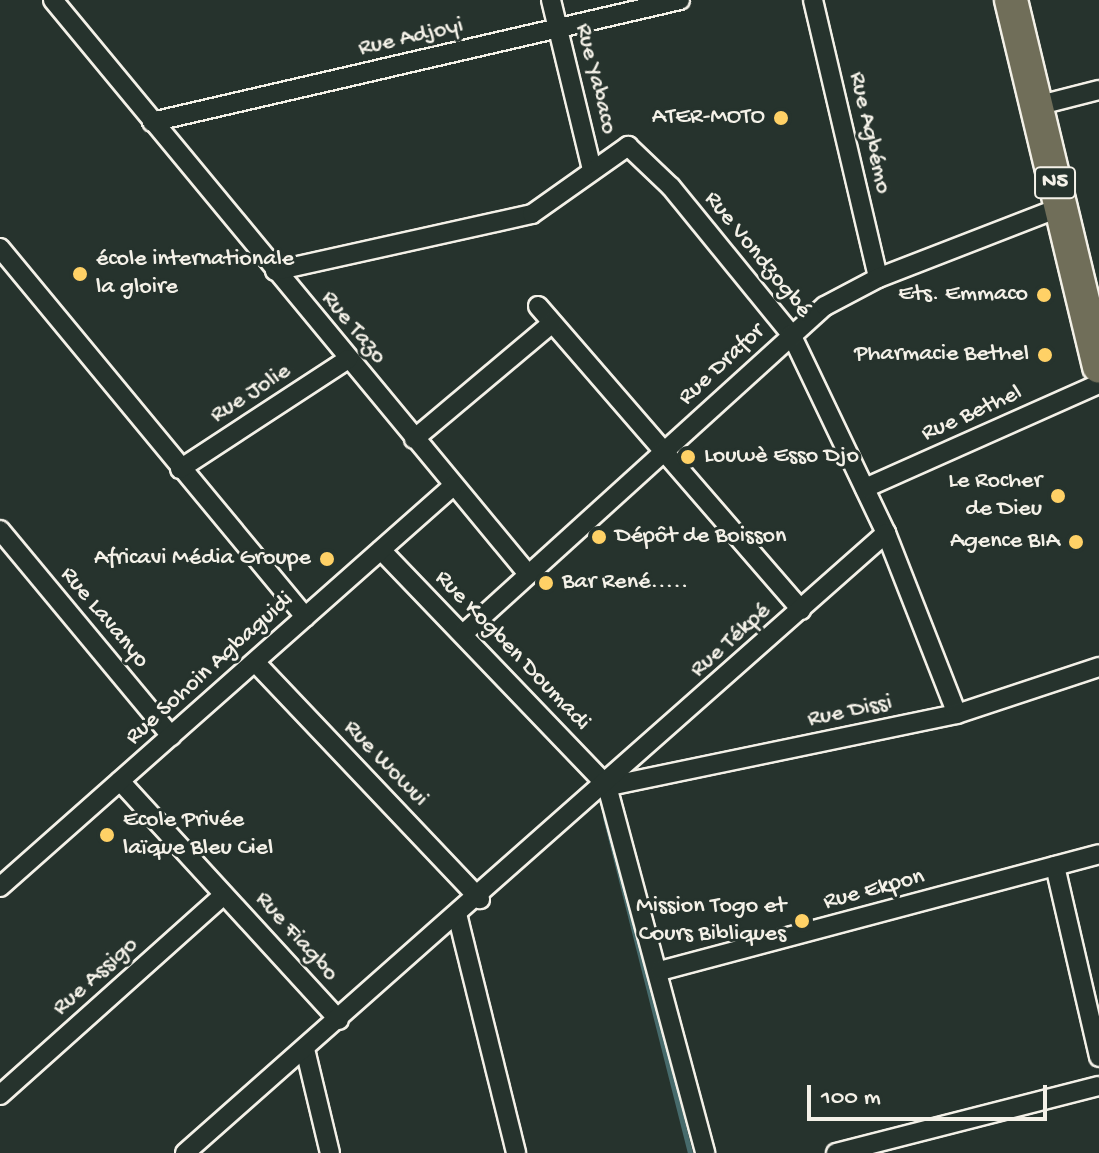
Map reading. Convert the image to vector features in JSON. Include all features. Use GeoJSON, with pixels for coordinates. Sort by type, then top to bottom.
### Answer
{"type":"FeatureCollection","features":[{"type":"Feature","properties":{"kind":"highway","name":"N5"},"geometry":{"type":"LineString","coordinates":[[1011,0],[1099,296]]}},
{"type":"Feature","properties":{"kind":"highway","name":"N5"},"geometry":{"type":"LineString","coordinates":[[1031,0],[1061,207],[1099,367]]}},
{"type":"Feature","properties":{"kind":"street","name":"Rue Tazo"},"geometry":{"type":"LineString","coordinates":[[53,0],[528,574]]}},
{"type":"Feature","properties":{"kind":"street","name":"Rue Yabaco"},"geometry":{"type":"LineString","coordinates":[[551,0],[592,169]]}},
{"type":"Feature","properties":{"kind":"street","name":"Rue Adjoyi"},"geometry":{"type":"LineString","coordinates":[[152,122],[680,0]]}},
{"type":"Feature","properties":{"kind":"street","name":"Rue Agbémo"},"geometry":{"type":"LineString","coordinates":[[813,0],[878,278]]}},
{"type":"Feature","properties":{"kind":"street"},"geometry":{"type":"LineString","coordinates":[[1044,105],[1099,90]]}},
{"type":"Feature","properties":{"kind":"street","name":"Rue Vondzogbé"},"geometry":{"type":"LineString","coordinates":[[592,169],[628,146],[671,187],[791,334],[886,533],[957,714]]}},
{"type":"Feature","properties":{"kind":"street"},"geometry":{"type":"LineString","coordinates":[[275,271],[532,214],[592,169]]}},
{"type":"Feature","properties":{"kind":"street","name":"Rue Drafor"},"geometry":{"type":"LineString","coordinates":[[463,634],[791,334],[878,278],[1061,207]]}},
{"type":"Feature","properties":{"kind":"street"},"geometry":{"type":"LineString","coordinates":[[0,248],[305,617]]}},
{"type":"Feature","properties":{"kind":"street"},"geometry":{"type":"LineString","coordinates":[[538,306],[661,454],[801,610]]}},
{"type":"Feature","properties":{"kind":"street"},"geometry":{"type":"LineString","coordinates":[[414,439],[552,323]]}},
{"type":"Feature","properties":{"kind":"street","name":"Rue Jolie"},"geometry":{"type":"LineString","coordinates":[[180,469],[348,359]]}},
{"type":"Feature","properties":{"kind":"street","name":"Rue Bethel"},"geometry":{"type":"LineString","coordinates":[[865,488],[1099,384]]}},
{"type":"Feature","properties":{"kind":"street","name":"Rue Sohoin Agbaguidi"},"geometry":{"type":"LineString","coordinates":[[7,882],[453,486]]}},
{"type":"Feature","properties":{"kind":"street","name":"Rue Lavanyo"},"geometry":{"type":"LineString","coordinates":[[0,530],[171,736]]}},
{"type":"Feature","properties":{"kind":"street","name":"Rue Tékpé"},"geometry":{"type":"LineString","coordinates":[[185,1153],[480,899],[886,533]]}},
{"type":"Feature","properties":{"kind":"street","name":"Rue Kogben Doumadi"},"geometry":{"type":"LineString","coordinates":[[381,550],[607,786]]}},
{"type":"Feature","properties":{"kind":"street","name":"Rue Wowui"},"geometry":{"type":"LineString","coordinates":[[255,662],[480,899]]}},
{"type":"Feature","properties":{"kind":"street","name":"Rue Dissi"},"geometry":{"type":"LineString","coordinates":[[607,786],[957,714],[1099,667]]}},
{"type":"Feature","properties":{"kind":"street","name":"Rue Fiagbo"},"geometry":{"type":"LineString","coordinates":[[120,781],[339,1020]]}},
{"type":"Feature","properties":{"kind":"street"},"geometry":{"type":"LineString","coordinates":[[607,786],[660,971],[705,1153]]}},
{"type":"Feature","properties":{"kind":"street","name":"Rue Ekpon"},"geometry":{"type":"LineString","coordinates":[[660,971],[1099,854]]}},
{"type":"Feature","properties":{"kind":"street"},"geometry":{"type":"LineString","coordinates":[[0,860],[7,882]]}},
{"type":"Feature","properties":{"kind":"street"},"geometry":{"type":"LineString","coordinates":[[1055,866],[1099,1057]]}},
{"type":"Feature","properties":{"kind":"street","name":"Rue Assigo"},"geometry":{"type":"LineString","coordinates":[[0,1095],[224,895]]}},
{"type":"Feature","properties":{"kind":"street"},"geometry":{"type":"LineString","coordinates":[[458,918],[516,1153]]}},
{"type":"Feature","properties":{"kind":"street"},"geometry":{"type":"LineString","coordinates":[[305,1049],[330,1153]]}},
{"type":"Feature","properties":{"kind":"street"},"geometry":{"type":"LineString","coordinates":[[836,1153],[1099,1086]]}},
{"type":"Feature","properties":{"kind":"waterway"},"geometry":{"type":"LineString","coordinates":[[605,817],[690,1153]]}},
{"type":"Feature","properties":{"kind":"place","name":"ATER-MOTO"},"geometry":{"type":"Point","coordinates":[781,118]}},
{"type":"Feature","properties":{"kind":"place","name":"école internationale la gloire"},"geometry":{"type":"Point","coordinates":[80,274]}},
{"type":"Feature","properties":{"kind":"place","name":"Ets. Emmaco"},"geometry":{"type":"Point","coordinates":[1044,295]}},
{"type":"Feature","properties":{"kind":"place","name":"Pharmacie Bethel"},"geometry":{"type":"Point","coordinates":[1045,355]}},
{"type":"Feature","properties":{"kind":"place","name":"Louwè Esso Djo"},"geometry":{"type":"Point","coordinates":[688,457]}},
{"type":"Feature","properties":{"kind":"place","name":"Le Rocher de Dieu"},"geometry":{"type":"Point","coordinates":[1058,496]}},
{"type":"Feature","properties":{"kind":"place","name":"Dépôt de Boisson"},"geometry":{"type":"Point","coordinates":[599,537]}},
{"type":"Feature","properties":{"kind":"place","name":"Agence BIA"},"geometry":{"type":"Point","coordinates":[1076,542]}},
{"type":"Feature","properties":{"kind":"place","name":"Africavi Média Groupe"},"geometry":{"type":"Point","coordinates":[327,559]}},
{"type":"Feature","properties":{"kind":"place","name":"Bar René....."},"geometry":{"type":"Point","coordinates":[546,583]}},
{"type":"Feature","properties":{"kind":"place","name":"Ecole Privée laïque Bleu Ciel"},"geometry":{"type":"Point","coordinates":[107,835]}},
{"type":"Feature","properties":{"kind":"place","name":"Mission Togo et Cours Bibliques"},"geometry":{"type":"Point","coordinates":[802,921]}}]}
